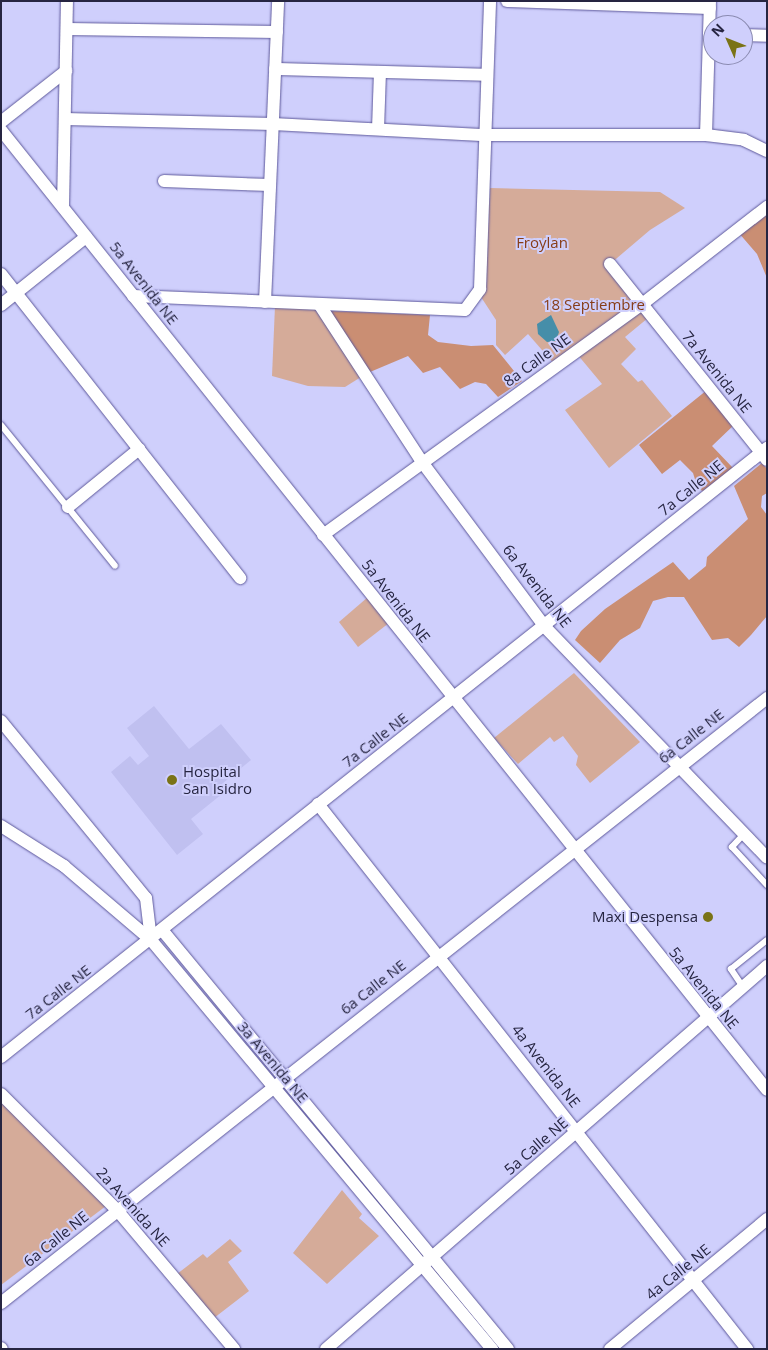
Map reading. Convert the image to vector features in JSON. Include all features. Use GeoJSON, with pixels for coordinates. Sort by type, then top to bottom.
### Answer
{"type":"FeatureCollection","features":[{"type":"Feature","properties":{"kind":"street"},"geometry":{"type":"LineString","coordinates":[[63,207],[67,1]]}},
{"type":"Feature","properties":{"kind":"street"},"geometry":{"type":"LineString","coordinates":[[265,302],[278,1]]}},
{"type":"Feature","properties":{"kind":"street"},"geometry":{"type":"LineString","coordinates":[[133,296],[465,310],[480,289],[490,1]]}},
{"type":"Feature","properties":{"kind":"street"},"geometry":{"type":"LineString","coordinates":[[507,1],[710,4]]}},
{"type":"Feature","properties":{"kind":"street"},"geometry":{"type":"LineString","coordinates":[[67,29],[276,32]]}},
{"type":"Feature","properties":{"kind":"street"},"geometry":{"type":"LineString","coordinates":[[753,35],[767,36]]}},
{"type":"Feature","properties":{"kind":"street"},"geometry":{"type":"LineString","coordinates":[[706,135],[709,65]]}},
{"type":"Feature","properties":{"kind":"street"},"geometry":{"type":"LineString","coordinates":[[275,69],[488,76]]}},
{"type":"Feature","properties":{"kind":"street"},"geometry":{"type":"LineString","coordinates":[[1,122],[66,71]]}},
{"type":"Feature","properties":{"kind":"street"},"geometry":{"type":"LineString","coordinates":[[378,129],[380,72]]}},
{"type":"Feature","properties":{"kind":"street"},"geometry":{"type":"LineString","coordinates":[[64,119],[273,124],[486,135],[706,135],[744,140],[765,150]]}},
{"type":"Feature","properties":{"kind":"street","name":"5a Avenida NE"},"geometry":{"type":"LineString","coordinates":[[1,130],[707,1018],[767,1090]]}},
{"type":"Feature","properties":{"kind":"street"},"geometry":{"type":"LineString","coordinates":[[164,181],[270,185]]}},
{"type":"Feature","properties":{"kind":"street","name":"8a Calle NE"},"geometry":{"type":"LineString","coordinates":[[323,535],[641,305],[767,207]]}},
{"type":"Feature","properties":{"kind":"street"},"geometry":{"type":"LineString","coordinates":[[1,305],[86,237]]}},
{"type":"Feature","properties":{"kind":"street","name":"7a Avenida NE"},"geometry":{"type":"LineString","coordinates":[[610,264],[641,305],[765,453]]}},
{"type":"Feature","properties":{"kind":"street"},"geometry":{"type":"LineString","coordinates":[[1,274],[240,578]]}},
{"type":"Feature","properties":{"kind":"street","name":"6a Avenida NE"},"geometry":{"type":"LineString","coordinates":[[319,304],[422,462],[545,627],[767,858]]}},
{"type":"Feature","properties":{"kind":"street"},"geometry":{"type":"LineString","coordinates":[[68,507],[139,449]]}},
{"type":"Feature","properties":{"kind":"street","name":"7a Calle NE"},"geometry":{"type":"LineString","coordinates":[[1,1057],[151,940],[318,804],[454,700],[765,453]]}},
{"type":"Feature","properties":{"kind":"street","name":"6a Calle NE"},"geometry":{"type":"LineString","coordinates":[[1,1303],[767,698]]}},
{"type":"Feature","properties":{"kind":"street"},"geometry":{"type":"LineString","coordinates":[[1,721],[146,898],[151,940]]}},
{"type":"Feature","properties":{"kind":"street","name":"4a Avenida NE"},"geometry":{"type":"LineString","coordinates":[[318,804],[747,1349]]}},
{"type":"Feature","properties":{"kind":"street","name":"3a Avenida NE"},"geometry":{"type":"LineString","coordinates":[[1,826],[64,866],[151,940],[273,1087],[428,1261],[492,1349]]}},
{"type":"Feature","properties":{"kind":"street"},"geometry":{"type":"LineString","coordinates":[[163,930],[284,1078],[428,1261],[508,1349]]}},
{"type":"Feature","properties":{"kind":"street","name":"5a Calle NE"},"geometry":{"type":"LineString","coordinates":[[326,1349],[767,966]]}},
{"type":"Feature","properties":{"kind":"street","name":"2a Avenida NE"},"geometry":{"type":"LineString","coordinates":[[1,1094],[117,1210],[234,1349]]}},
{"type":"Feature","properties":{"kind":"street","name":"4a Calle NE"},"geometry":{"type":"LineString","coordinates":[[610,1349],[767,1220]]}},
{"type":"Feature","properties":{"kind":"lane"},"geometry":{"type":"LineString","coordinates":[[1,425],[116,566]]}},
{"type":"Feature","properties":{"kind":"lane"},"geometry":{"type":"LineString","coordinates":[[744,834],[732,847],[767,885]]}},
{"type":"Feature","properties":{"kind":"lane"},"geometry":{"type":"LineString","coordinates":[[743,987],[731,969],[767,940]]}},
{"type":"Feature","properties":{"kind":"shaded area"},"geometry":{"type":"Polygon","coordinates":[[[767,209],[767,278],[757,254],[738,232],[767,209]]]}},
{"type":"Feature","properties":{"kind":"shaded area"},"geometry":{"type":"Polygon","coordinates":[[[329,311],[430,315],[428,335],[438,342],[471,346],[493,345],[522,381],[498,397],[486,384],[475,382],[460,389],[440,367],[423,373],[408,356],[370,372],[329,311]]]}},
{"type":"Feature","properties":{"kind":"shaded area"},"geometry":{"type":"Polygon","coordinates":[[[551,315],[559,332],[556,341],[547,342],[538,334],[537,324],[551,315]]]}},
{"type":"Feature","properties":{"kind":"shaded area"},"geometry":{"type":"Polygon","coordinates":[[[707,390],[735,424],[712,446],[733,468],[703,491],[698,489],[693,473],[680,460],[662,474],[639,445],[707,390]]]}},
{"type":"Feature","properties":{"kind":"shaded area"},"geometry":{"type":"Polygon","coordinates":[[[762,463],[767,469],[767,493],[762,496],[761,507],[767,515],[767,616],[739,647],[728,638],[712,640],[684,597],[668,597],[653,601],[640,628],[620,640],[600,663],[575,640],[581,631],[605,609],[673,562],[689,580],[706,566],[707,557],[748,519],[734,486],[762,463]]]}},
{"type":"Feature","properties":{"kind":"shaded area","name":"Hospital San Isidro"},"geometry":{"type":"Polygon","coordinates":[[[154,706],[189,749],[221,724],[251,760],[217,788],[222,794],[191,819],[203,834],[177,855],[111,772],[130,756],[138,765],[149,756],[127,728],[154,706]]]}},
{"type":"Feature","properties":{"kind":"green space","name":"Froylan"},"geometry":{"type":"Polygon","coordinates":[[[490,188],[660,192],[685,208],[650,230],[610,264],[641,305],[556,366],[528,334],[505,355],[496,345],[496,320],[481,297],[485,288],[490,188]]]}},
{"type":"Feature","properties":{"kind":"green space"},"geometry":{"type":"Polygon","coordinates":[[[275,306],[317,308],[361,377],[345,387],[308,386],[272,376],[275,306]]]}},
{"type":"Feature","properties":{"kind":"green space"},"geometry":{"type":"Polygon","coordinates":[[[641,308],[648,318],[625,337],[636,349],[621,364],[638,382],[642,380],[672,416],[609,468],[565,410],[602,384],[577,354],[641,308]]]}},
{"type":"Feature","properties":{"kind":"green space"},"geometry":{"type":"Polygon","coordinates":[[[368,597],[389,623],[358,647],[339,622],[368,597]]]}},
{"type":"Feature","properties":{"kind":"green space"},"geometry":{"type":"Polygon","coordinates":[[[574,673],[640,742],[590,783],[576,765],[578,756],[563,736],[554,742],[550,737],[518,764],[494,738],[574,673]]]}},
{"type":"Feature","properties":{"kind":"green space"},"geometry":{"type":"Polygon","coordinates":[[[1,1102],[106,1206],[1,1285],[1,1102]]]}},
{"type":"Feature","properties":{"kind":"green space"},"geometry":{"type":"Polygon","coordinates":[[[342,1190],[362,1214],[359,1218],[379,1236],[327,1284],[293,1253],[342,1190]]]}},
{"type":"Feature","properties":{"kind":"green space"},"geometry":{"type":"Polygon","coordinates":[[[230,1239],[242,1251],[228,1262],[249,1291],[214,1318],[177,1274],[203,1254],[207,1258],[230,1239]]]}},
{"type":"Feature","properties":{"kind":"place","name":"Hospital San Isidro"},"geometry":{"type":"Point","coordinates":[172,780]}},
{"type":"Feature","properties":{"kind":"place","name":"Maxi Despensa"},"geometry":{"type":"Point","coordinates":[708,917]}},
{"type":"Feature","properties":{"kind":"park label","name":"18 Septiembre"},"geometry":{"type":"Point","coordinates":[594,305]}}]}
